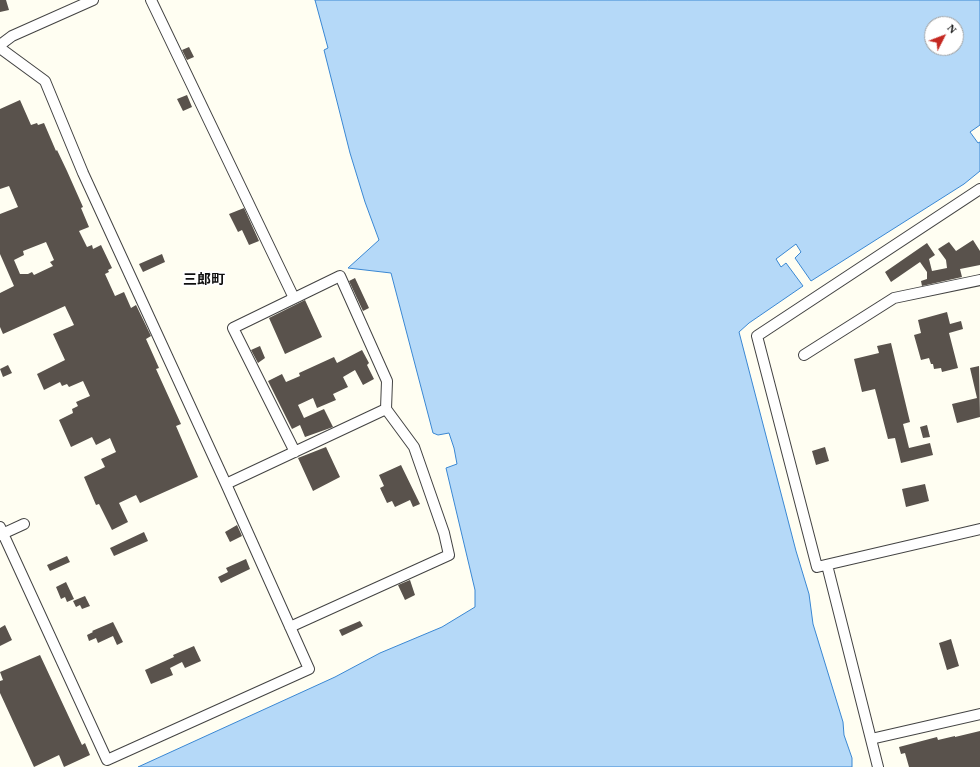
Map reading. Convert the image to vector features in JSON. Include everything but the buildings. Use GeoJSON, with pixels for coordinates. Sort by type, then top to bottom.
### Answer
{"type":"FeatureCollection","features":[{"type":"Feature","properties":{"kind":"lane"},"geometry":{"type":"LineString","coordinates":[[24,524],[1,532],[107,760],[309,669],[83,173],[45,81],[0,46],[12,36],[93,0]]}},
{"type":"Feature","properties":{"kind":"lane"},"geometry":{"type":"LineString","coordinates":[[151,0],[294,298]]}},
{"type":"Feature","properties":{"kind":"lane"},"geometry":{"type":"LineString","coordinates":[[980,189],[757,336],[817,567],[980,529]]}},
{"type":"Feature","properties":{"kind":"lane"},"geometry":{"type":"LineString","coordinates":[[290,627],[449,555],[444,533],[414,447],[386,409],[387,381],[340,276],[233,328],[295,452]]}},
{"type":"Feature","properties":{"kind":"lane"},"geometry":{"type":"LineString","coordinates":[[804,355],[894,298],[980,280]]}},
{"type":"Feature","properties":{"kind":"lane"},"geometry":{"type":"LineString","coordinates":[[226,484],[386,409]]}},
{"type":"Feature","properties":{"kind":"lane"},"geometry":{"type":"LineString","coordinates":[[826,565],[878,767]]}},
{"type":"Feature","properties":{"kind":"lane"},"geometry":{"type":"LineString","coordinates":[[871,739],[980,714]]}},
{"type":"Feature","properties":{"kind":"water"},"geometry":{"type":"Polygon","coordinates":[[[315,0],[980,0],[980,125],[970,132],[978,143],[980,142],[980,171],[964,184],[811,281],[795,258],[801,252],[796,244],[776,259],[781,267],[786,263],[803,286],[749,323],[739,332],[796,551],[809,594],[813,624],[843,722],[844,735],[852,758],[852,767],[138,767],[335,677],[380,653],[442,627],[475,607],[475,590],[446,468],[457,464],[454,448],[449,433],[438,435],[433,433],[391,273],[348,268],[379,240],[365,202],[350,153],[324,50],[328,48],[315,0]]]}},
{"type":"Feature","properties":{"kind":"district","name":"三郎町"},"geometry":{"type":"Point","coordinates":[204,280]}}]}
